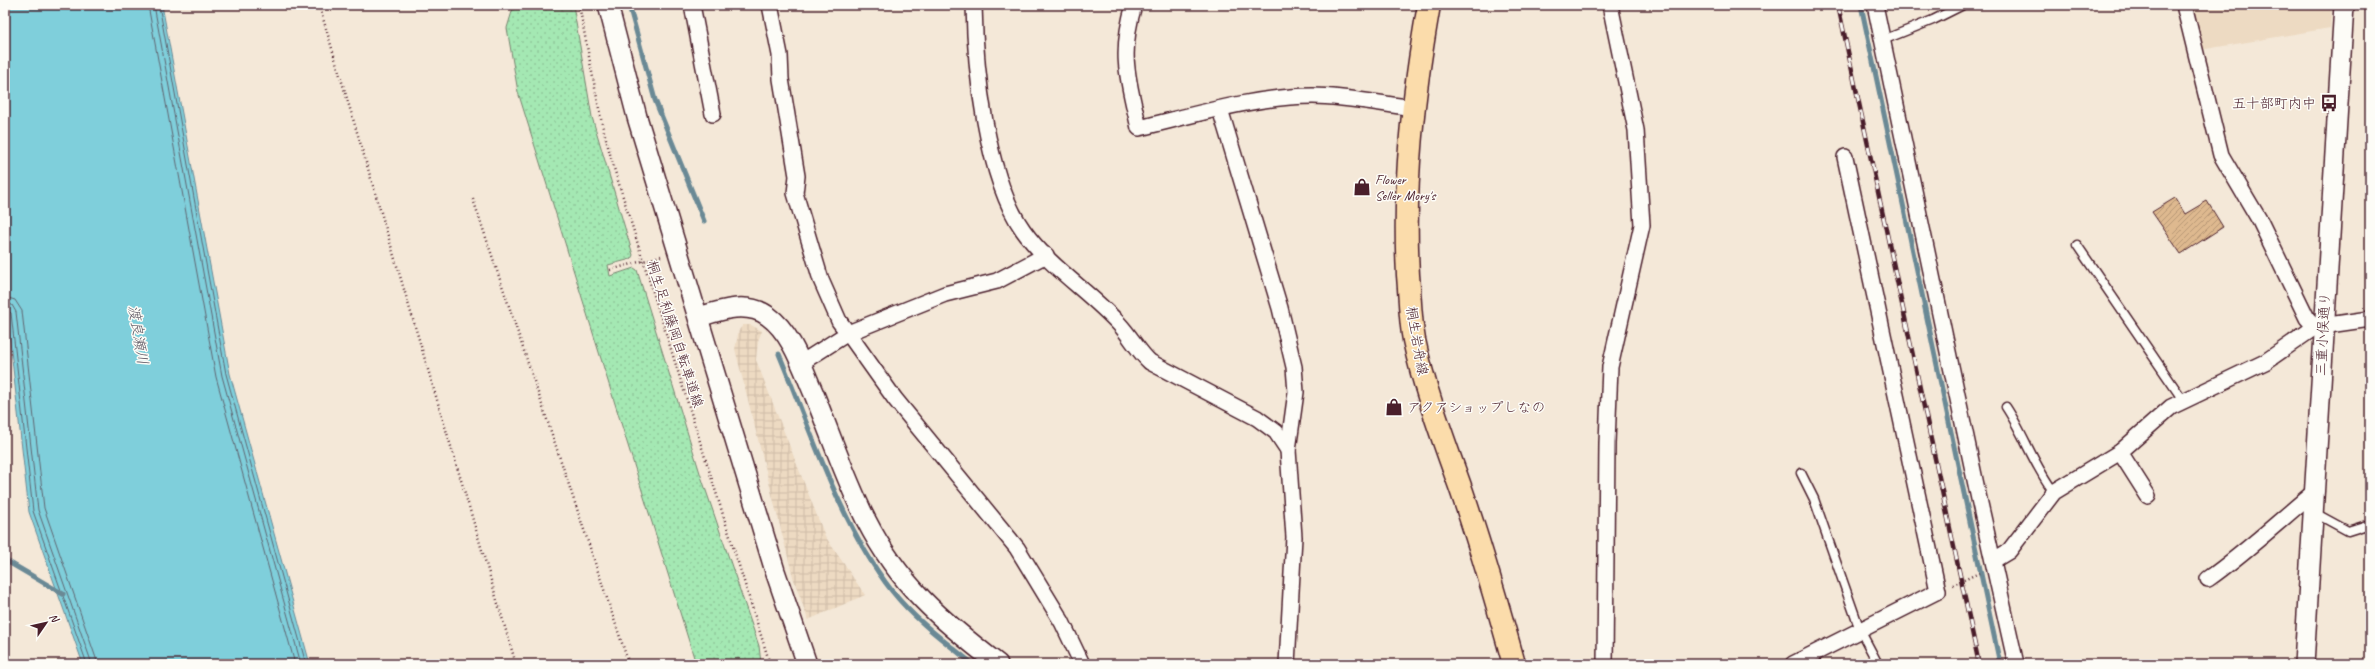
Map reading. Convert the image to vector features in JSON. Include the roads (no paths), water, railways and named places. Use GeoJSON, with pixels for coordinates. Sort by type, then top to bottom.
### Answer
{"type":"FeatureCollection","features":[{"type":"Feature","properties":{"kind":"main road","name":"桐生岩舟線"},"geometry":{"type":"LineString","coordinates":[[1429,5],[1413,108],[1407,169],[1406,216],[1414,337],[1422,375],[1438,430],[1462,492],[1514,664]]}},
{"type":"Feature","properties":{"kind":"street"},"geometry":{"type":"LineString","coordinates":[[608,5],[637,117],[776,571],[807,664]]}},
{"type":"Feature","properties":{"kind":"street"},"geometry":{"type":"LineString","coordinates":[[692,5],[713,114]]}},
{"type":"Feature","properties":{"kind":"street"},"geometry":{"type":"LineString","coordinates":[[770,5],[780,55],[781,79],[797,176],[794,193],[821,280],[840,322],[895,399],[1017,548],[1062,622],[1082,664]]}},
{"type":"Feature","properties":{"kind":"street"},"geometry":{"type":"LineString","coordinates":[[974,5],[976,54],[982,101],[1002,186],[1010,208],[1024,231],[1046,255],[1120,325],[1139,352],[1150,362],[1257,418],[1276,432],[1288,450]]}},
{"type":"Feature","properties":{"kind":"street"},"geometry":{"type":"LineString","coordinates":[[1134,5],[1127,30],[1125,65],[1139,128],[1220,109],[1314,96],[1413,108]]}},
{"type":"Feature","properties":{"kind":"street"},"geometry":{"type":"LineString","coordinates":[[1605,664],[1607,443],[1610,367],[1642,225],[1636,130],[1610,5]]}},
{"type":"Feature","properties":{"kind":"street"},"geometry":{"type":"LineString","coordinates":[[1875,5],[1979,499],[1994,560],[2016,664]]}},
{"type":"Feature","properties":{"kind":"street"},"geometry":{"type":"LineString","coordinates":[[2184,5],[2221,155],[2260,221],[2307,318],[2319,327]]}},
{"type":"Feature","properties":{"kind":"street","name":"三重小俣通り"},"geometry":{"type":"LineString","coordinates":[[2304,664],[2314,492],[2319,327],[2344,5]]}},
{"type":"Feature","properties":{"kind":"street"},"geometry":{"type":"LineString","coordinates":[[1220,109],[1280,308],[1293,360],[1296,392],[1288,450],[1294,537],[1287,664]]}},
{"type":"Feature","properties":{"kind":"street"},"geometry":{"type":"LineString","coordinates":[[1793,664],[1938,591],[1845,157]]}},
{"type":"Feature","properties":{"kind":"street"},"geometry":{"type":"LineString","coordinates":[[801,363],[848,333],[945,294],[997,281],[1046,255]]}},
{"type":"Feature","properties":{"kind":"street"},"geometry":{"type":"LineString","coordinates":[[699,317],[737,308],[758,311],[777,324],[801,363],[866,520],[894,566],[910,588],[930,609],[998,664]]}},
{"type":"Feature","properties":{"kind":"street"},"geometry":{"type":"LineString","coordinates":[[1994,560],[2009,552],[2054,492],[2120,452],[2171,406],[2265,362],[2319,327],[2370,319]]}},
{"type":"Feature","properties":{"kind":"street"},"geometry":{"type":"LineString","coordinates":[[2120,452],[2148,496]]}},
{"type":"Feature","properties":{"kind":"street"},"geometry":{"type":"LineString","coordinates":[[2208,579],[2235,560],[2254,541],[2314,492]]}},
{"type":"Feature","properties":{"kind":"lane"},"geometry":{"type":"LineString","coordinates":[[1883,40],[1933,20],[1963,5]]}},
{"type":"Feature","properties":{"kind":"lane"},"geometry":{"type":"LineString","coordinates":[[2077,245],[2183,400]]}},
{"type":"Feature","properties":{"kind":"lane"},"geometry":{"type":"LineString","coordinates":[[2006,408],[2021,430],[2044,479],[2054,492]]}},
{"type":"Feature","properties":{"kind":"lane"},"geometry":{"type":"LineString","coordinates":[[1801,473],[1814,499],[1860,630],[1878,664]]}},
{"type":"Feature","properties":{"kind":"lane"},"geometry":{"type":"LineString","coordinates":[[2313,511],[2348,531],[2370,524]]}},
{"type":"Feature","properties":{"kind":"water","name":"渡良瀬川"},"geometry":{"type":"Polygon","coordinates":[[[5,5],[162,5],[230,374],[310,664],[83,664],[29,512],[5,296],[5,5]]]}},
{"type":"Feature","properties":{"kind":"waterway"},"geometry":{"type":"LineString","coordinates":[[629,5],[655,100],[704,221]]}},
{"type":"Feature","properties":{"kind":"waterway"},"geometry":{"type":"LineString","coordinates":[[1861,5],[2000,664]]}},
{"type":"Feature","properties":{"kind":"waterway"},"geometry":{"type":"LineString","coordinates":[[779,354],[828,477],[857,537],[874,565],[901,602],[930,630],[973,664]]}},
{"type":"Feature","properties":{"kind":"waterway"},"geometry":{"type":"LineString","coordinates":[[5,560],[63,594]]}},
{"type":"Feature","properties":{"kind":"railway"},"geometry":{"type":"LineString","coordinates":[[1838,5],[1979,664]]}},
{"type":"Feature","properties":{"kind":"place","name":"五十部町内中"},"geometry":{"type":"Point","coordinates":[2329,103]}},
{"type":"Feature","properties":{"kind":"place","name":"Flower Seller Mory's"},"geometry":{"type":"Point","coordinates":[1362,187]}},
{"type":"Feature","properties":{"kind":"place","name":"アクアショップしなの"},"geometry":{"type":"Point","coordinates":[1394,407]}}]}
